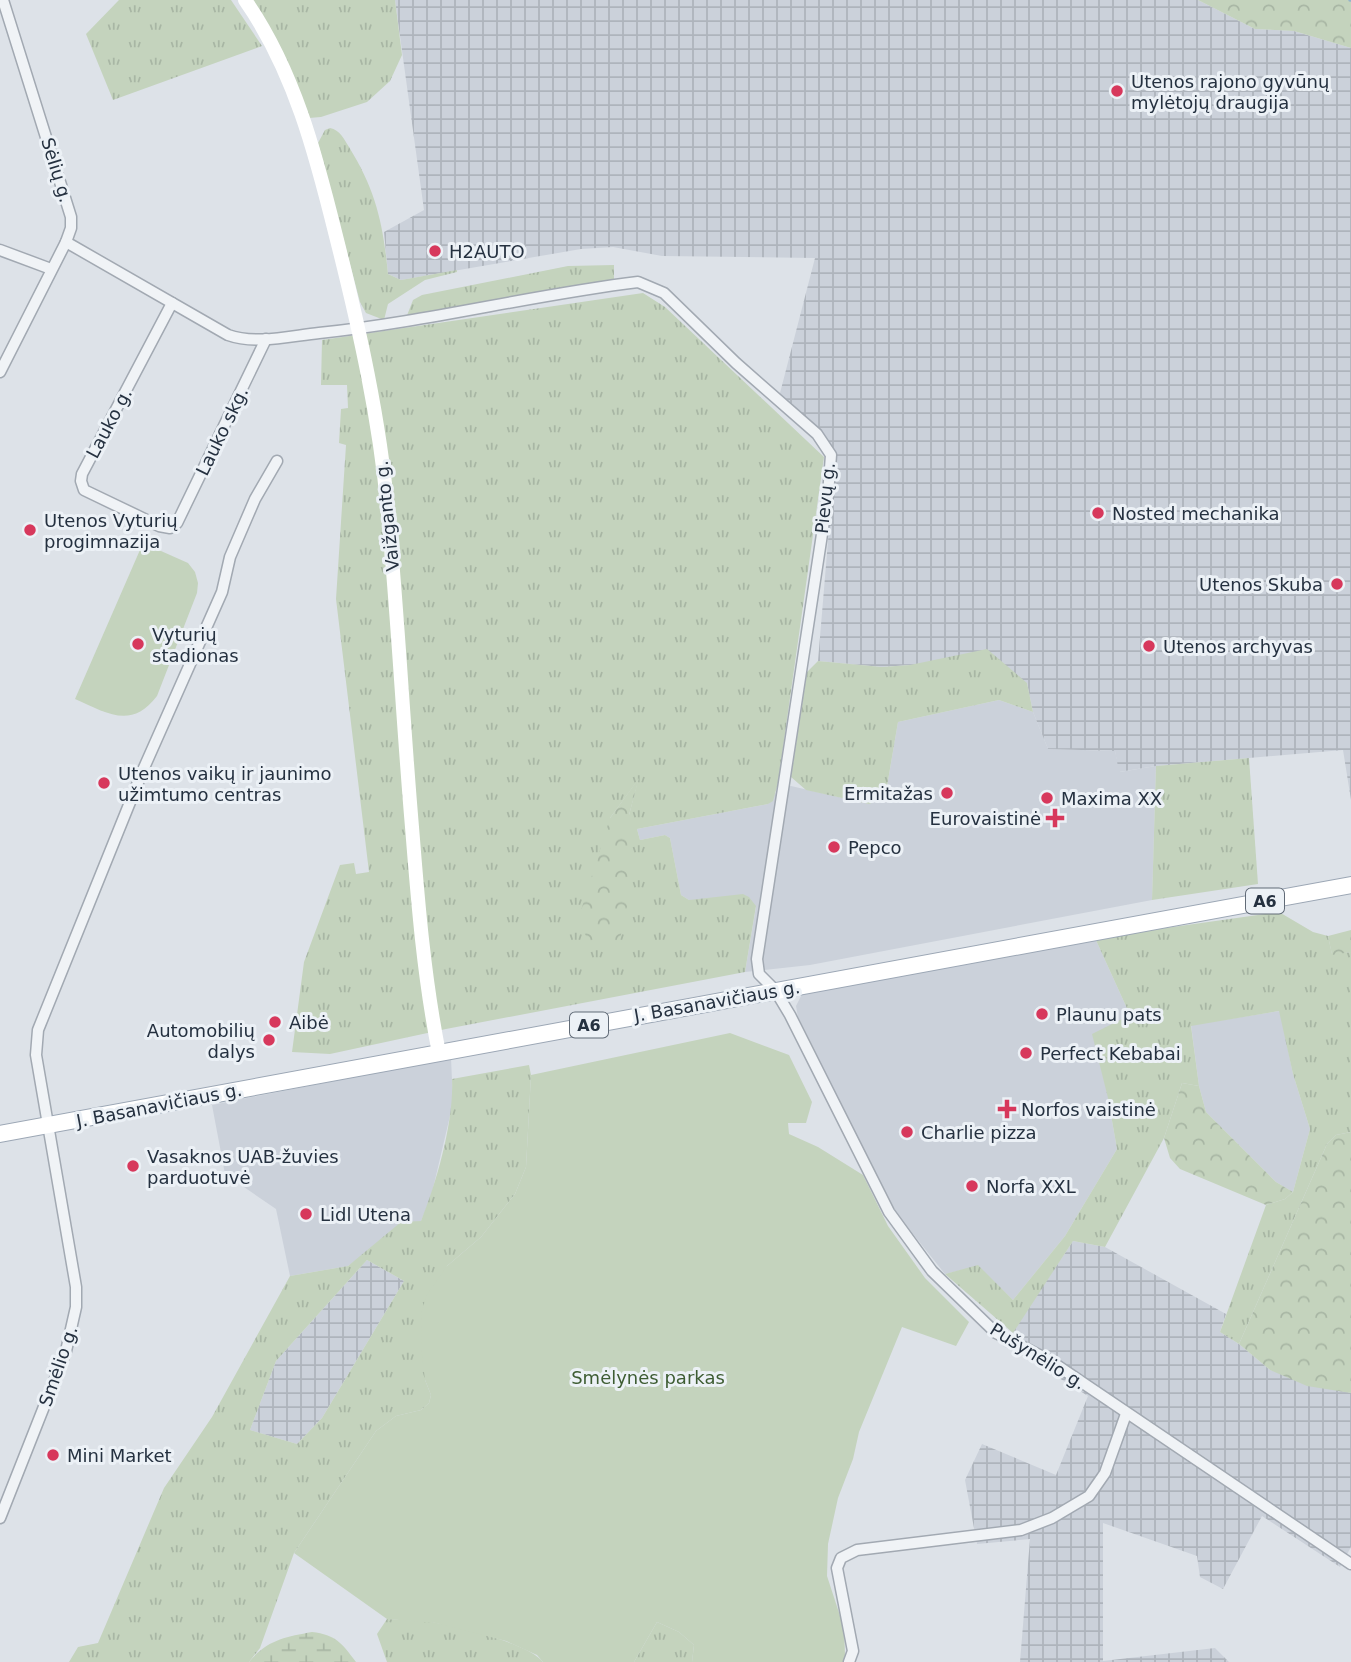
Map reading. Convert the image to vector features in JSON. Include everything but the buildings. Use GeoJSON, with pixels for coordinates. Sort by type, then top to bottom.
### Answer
{"type":"FeatureCollection","features":[{"type":"Feature","properties":{"kind":"main road","name":"Vaižganto g."},"geometry":{"type":"LineString","coordinates":[[245,0],[284,71],[317,158],[358,329],[376,421],[388,511],[419,912],[439,1053]]}},
{"type":"Feature","properties":{"kind":"main road","name":"J. Basanavičiaus g."},"geometry":{"type":"LineString","coordinates":[[0,1134],[1351,886]]}},
{"type":"Feature","properties":{"kind":"street","name":"Sėlių g."},"geometry":{"type":"LineString","coordinates":[[0,372],[71,228],[71,217],[3,0]]}},
{"type":"Feature","properties":{"kind":"street","name":"Pievų g."},"geometry":{"type":"LineString","coordinates":[[66,242],[239,339],[266,339],[358,329],[638,282],[664,293],[736,363],[817,434],[831,455],[828,495],[757,959],[759,974],[775,990]]}},
{"type":"Feature","properties":{"kind":"street"},"geometry":{"type":"LineString","coordinates":[[0,250],[51,269]]}},
{"type":"Feature","properties":{"kind":"street","name":"Lauko g."},"geometry":{"type":"LineString","coordinates":[[172,303],[80,481],[84,490],[159,526],[170,528],[177,523]]}},
{"type":"Feature","properties":{"kind":"street","name":"Lauko skg."},"geometry":{"type":"LineString","coordinates":[[177,523],[266,339]]}},
{"type":"Feature","properties":{"kind":"street","name":"Smėlio g."},"geometry":{"type":"LineString","coordinates":[[0,1518],[66,1351],[76,1307],[76,1287],[36,1055],[38,1030],[143,770],[222,592],[230,557],[255,499],[277,461]]}},
{"type":"Feature","properties":{"kind":"street","name":"Pušynėlio g."},"geometry":{"type":"LineString","coordinates":[[775,990],[843,1116],[889,1212],[932,1271],[996,1333],[1049,1360],[1351,1564]]}},
{"type":"Feature","properties":{"kind":"street"},"geometry":{"type":"LineString","coordinates":[[849,1662],[853,1651],[837,1568],[841,1558],[857,1550],[1021,1530],[1052,1518],[1089,1496],[1105,1473],[1126,1414]]}},
{"type":"Feature","properties":{"kind":"shaded area"},"geometry":{"type":"Polygon","coordinates":[[[395,0],[1198,0],[1255,29],[1294,31],[1351,48],[1351,800],[1343,750],[1156,766],[1119,772],[1115,751],[1048,749],[1033,712],[1027,683],[910,665],[882,667],[818,661],[835,457],[828,441],[817,427],[780,393],[815,258],[662,256],[613,247],[581,249],[401,280],[388,274],[384,232],[424,210],[395,0]]]}},
{"type":"Feature","properties":{"kind":"shaded area"},"geometry":{"type":"Polygon","coordinates":[[[999,700],[1033,712],[1048,749],[1115,751],[1120,772],[1156,766],[1152,900],[810,965],[745,972],[756,907],[689,900],[681,895],[670,838],[665,835],[640,840],[637,829],[768,804],[777,791],[778,783],[869,804],[885,798],[898,722],[999,700]]]}},
{"type":"Feature","properties":{"kind":"shaded area"},"geometry":{"type":"Polygon","coordinates":[[[1095,938],[1130,1015],[1108,1098],[1117,1149],[1065,1236],[1013,1300],[978,1266],[945,1274],[901,1219],[883,1191],[798,1017],[796,1006],[802,994],[1095,938]]]}},
{"type":"Feature","properties":{"kind":"shaded area"},"geometry":{"type":"Polygon","coordinates":[[[1280,1011],[1293,1074],[1310,1129],[1293,1192],[1276,1182],[1206,1112],[1199,1086],[1191,1025],[1280,1011]]]}},
{"type":"Feature","properties":{"kind":"shaded area"},"geometry":{"type":"Polygon","coordinates":[[[451,1058],[453,1103],[431,1197],[421,1221],[348,1266],[290,1276],[276,1209],[225,1174],[212,1105],[451,1058]]]}},
{"type":"Feature","properties":{"kind":"shaded area"},"geometry":{"type":"Polygon","coordinates":[[[1073,1241],[1105,1247],[1226,1314],[1220,1332],[1270,1370],[1351,1393],[1351,1547],[1340,1567],[1262,1516],[1223,1589],[1200,1577],[1197,1556],[1103,1523],[1103,1661],[1215,1648],[1229,1662],[1020,1662],[1030,1539],[977,1544],[965,1480],[982,1444],[1056,1475],[1088,1396],[1003,1346],[1073,1241]]]}},
{"type":"Feature","properties":{"kind":"shaded area"},"geometry":{"type":"Polygon","coordinates":[[[367,1260],[404,1281],[322,1418],[297,1444],[250,1430],[276,1361],[367,1260]]]}},
{"type":"Feature","properties":{"kind":"green space"},"geometry":{"type":"Polygon","coordinates":[[[119,0],[231,0],[262,46],[113,100],[86,34],[119,0]]]}},
{"type":"Feature","properties":{"kind":"green space"},"geometry":{"type":"Polygon","coordinates":[[[251,0],[395,0],[402,55],[390,81],[367,102],[321,117],[309,118],[251,0]]]}},
{"type":"Feature","properties":{"kind":"green space"},"geometry":{"type":"Polygon","coordinates":[[[1198,0],[1351,0],[1351,48],[1294,31],[1255,29],[1198,0]]]}},
{"type":"Feature","properties":{"kind":"green space"},"geometry":{"type":"Polygon","coordinates":[[[330,128],[339,133],[345,141],[372,193],[381,223],[388,274],[401,280],[457,270],[425,280],[388,304],[384,320],[366,313],[360,302],[318,143],[325,130],[330,128]]]}},
{"type":"Feature","properties":{"kind":"green space"},"geometry":{"type":"Polygon","coordinates":[[[614,265],[614,282],[406,318],[413,300],[422,295],[568,266],[614,265]]]}},
{"type":"Feature","properties":{"kind":"green space"},"geometry":{"type":"Polygon","coordinates":[[[643,293],[665,307],[824,457],[778,783],[773,801],[637,829],[640,840],[665,835],[670,838],[681,895],[689,900],[743,894],[756,906],[745,972],[330,1054],[292,1052],[304,962],[340,865],[354,863],[356,874],[369,872],[336,599],[346,445],[339,443],[341,409],[348,408],[347,385],[321,385],[322,340],[643,293]],[[638,780],[610,818],[629,815],[638,780]]]}},
{"type":"Feature","properties":{"kind":"green space","name":"Vyturių stadionas"},"geometry":{"type":"Polygon","coordinates":[[[143,543],[188,563],[195,572],[197,593],[157,696],[138,713],[118,716],[75,699],[143,543]]]}},
{"type":"Feature","properties":{"kind":"green space"},"geometry":{"type":"Polygon","coordinates":[[[987,649],[1027,683],[1033,712],[999,700],[898,722],[885,798],[869,804],[806,790],[791,777],[807,672],[818,661],[882,667],[910,665],[987,649]]]}},
{"type":"Feature","properties":{"kind":"green space"},"geometry":{"type":"Polygon","coordinates":[[[1249,758],[1258,884],[1152,900],[1156,766],[1249,758]]]}},
{"type":"Feature","properties":{"kind":"green space"},"geometry":{"type":"Polygon","coordinates":[[[639,778],[629,815],[633,878],[619,944],[591,946],[578,920],[610,818],[639,778]]]}},
{"type":"Feature","properties":{"kind":"green space"},"geometry":{"type":"Polygon","coordinates":[[[1279,912],[1313,932],[1328,936],[1332,954],[1351,952],[1351,1132],[1336,1135],[1327,1144],[1239,1344],[1220,1332],[1266,1205],[1285,1199],[1293,1192],[1310,1129],[1293,1074],[1279,1011],[1191,1026],[1199,1086],[1182,1083],[1164,1138],[1105,1247],[1073,1241],[1013,1333],[945,1274],[978,1265],[1013,1300],[1065,1236],[1117,1149],[1092,1034],[1130,1015],[1095,938],[1279,912]]]}},
{"type":"Feature","properties":{"kind":"green space"},"geometry":{"type":"Polygon","coordinates":[[[1351,930],[1351,952],[1332,955],[1328,936],[1351,930]]]}},
{"type":"Feature","properties":{"kind":"green space","name":"Smėlynės parkas"},"geometry":{"type":"Polygon","coordinates":[[[730,1033],[789,1055],[812,1102],[806,1123],[788,1123],[789,1134],[818,1147],[863,1175],[888,1226],[925,1278],[969,1322],[956,1346],[902,1327],[859,1432],[853,1459],[838,1498],[828,1544],[827,1576],[844,1628],[843,1662],[692,1662],[694,1645],[679,1632],[657,1622],[634,1662],[543,1662],[537,1655],[506,1641],[436,1623],[387,1619],[294,1553],[376,1431],[396,1416],[421,1410],[429,1403],[431,1395],[425,1380],[422,1355],[421,1315],[426,1296],[447,1266],[481,1237],[515,1194],[526,1167],[531,1075],[730,1033]]]}},
{"type":"Feature","properties":{"kind":"green space"},"geometry":{"type":"Polygon","coordinates":[[[529,1065],[531,1075],[526,1167],[515,1194],[481,1237],[447,1266],[425,1380],[431,1395],[429,1403],[421,1410],[396,1416],[376,1431],[294,1553],[260,1648],[249,1662],[69,1662],[78,1647],[98,1643],[164,1488],[212,1417],[290,1276],[348,1266],[401,1222],[421,1221],[443,1151],[450,1114],[452,1079],[529,1065]],[[367,1260],[276,1361],[250,1430],[297,1444],[322,1418],[404,1281],[367,1260]]]}},
{"type":"Feature","properties":{"kind":"green space"},"geometry":{"type":"Polygon","coordinates":[[[1182,1083],[1199,1086],[1206,1112],[1276,1182],[1293,1192],[1285,1199],[1266,1205],[1180,1169],[1170,1158],[1164,1138],[1182,1083]]]}},
{"type":"Feature","properties":{"kind":"green space"},"geometry":{"type":"Polygon","coordinates":[[[1351,1132],[1351,1393],[1307,1386],[1270,1370],[1239,1344],[1327,1144],[1336,1135],[1351,1132]]]}},
{"type":"Feature","properties":{"kind":"green space"},"geometry":{"type":"Polygon","coordinates":[[[387,1619],[431,1622],[477,1632],[524,1649],[543,1662],[387,1662],[377,1634],[387,1619]]]}},
{"type":"Feature","properties":{"kind":"green space"},"geometry":{"type":"Polygon","coordinates":[[[657,1622],[679,1632],[694,1645],[692,1662],[634,1662],[657,1622]]]}},
{"type":"Feature","properties":{"kind":"green space"},"geometry":{"type":"Polygon","coordinates":[[[312,1632],[338,1641],[356,1662],[249,1662],[270,1644],[312,1632]]]}},
{"type":"Feature","properties":{"kind":"place","name":"Utenos rajono gyvūnų mylėtojų draugija"},"geometry":{"type":"Point","coordinates":[1117,91]}},
{"type":"Feature","properties":{"kind":"place","name":"H2AUTO"},"geometry":{"type":"Point","coordinates":[435,251]}},
{"type":"Feature","properties":{"kind":"place","name":"Nosted mechanika"},"geometry":{"type":"Point","coordinates":[1098,513]}},
{"type":"Feature","properties":{"kind":"place","name":"Utenos Vyturių progimnazija"},"geometry":{"type":"Point","coordinates":[30,530]}},
{"type":"Feature","properties":{"kind":"place","name":"Utenos Skuba"},"geometry":{"type":"Point","coordinates":[1337,584]}},
{"type":"Feature","properties":{"kind":"place","name":"Vyturių stadionas"},"geometry":{"type":"Point","coordinates":[138,644]}},
{"type":"Feature","properties":{"kind":"place","name":"Utenos archyvas"},"geometry":{"type":"Point","coordinates":[1149,646]}},
{"type":"Feature","properties":{"kind":"place","name":"Utenos vaikų ir jaunimo užimtumo centras"},"geometry":{"type":"Point","coordinates":[104,783]}},
{"type":"Feature","properties":{"kind":"place","name":"Ermitažas"},"geometry":{"type":"Point","coordinates":[947,793]}},
{"type":"Feature","properties":{"kind":"place","name":"Maxima XX"},"geometry":{"type":"Point","coordinates":[1047,798]}},
{"type":"Feature","properties":{"kind":"place","name":"Eurovaistinė"},"geometry":{"type":"Point","coordinates":[1055,818]}},
{"type":"Feature","properties":{"kind":"place","name":"Pepco"},"geometry":{"type":"Point","coordinates":[834,847]}},
{"type":"Feature","properties":{"kind":"place","name":"Plaunu pats"},"geometry":{"type":"Point","coordinates":[1042,1014]}},
{"type":"Feature","properties":{"kind":"place","name":"Aibė"},"geometry":{"type":"Point","coordinates":[275,1022]}},
{"type":"Feature","properties":{"kind":"place","name":"Automobilių dalys"},"geometry":{"type":"Point","coordinates":[269,1040]}},
{"type":"Feature","properties":{"kind":"place","name":"Perfect Kebabai"},"geometry":{"type":"Point","coordinates":[1026,1053]}},
{"type":"Feature","properties":{"kind":"place","name":"Norfos vaistinė"},"geometry":{"type":"Point","coordinates":[1007,1109]}},
{"type":"Feature","properties":{"kind":"place","name":"Charlie pizza"},"geometry":{"type":"Point","coordinates":[907,1132]}},
{"type":"Feature","properties":{"kind":"place","name":"Vasaknos UAB-žuvies parduotuvė"},"geometry":{"type":"Point","coordinates":[133,1166]}},
{"type":"Feature","properties":{"kind":"place","name":"Norfa XXL"},"geometry":{"type":"Point","coordinates":[972,1186]}},
{"type":"Feature","properties":{"kind":"place","name":"Lidl Utena"},"geometry":{"type":"Point","coordinates":[306,1214]}},
{"type":"Feature","properties":{"kind":"place","name":"Mini Market"},"geometry":{"type":"Point","coordinates":[53,1455]}}]}
